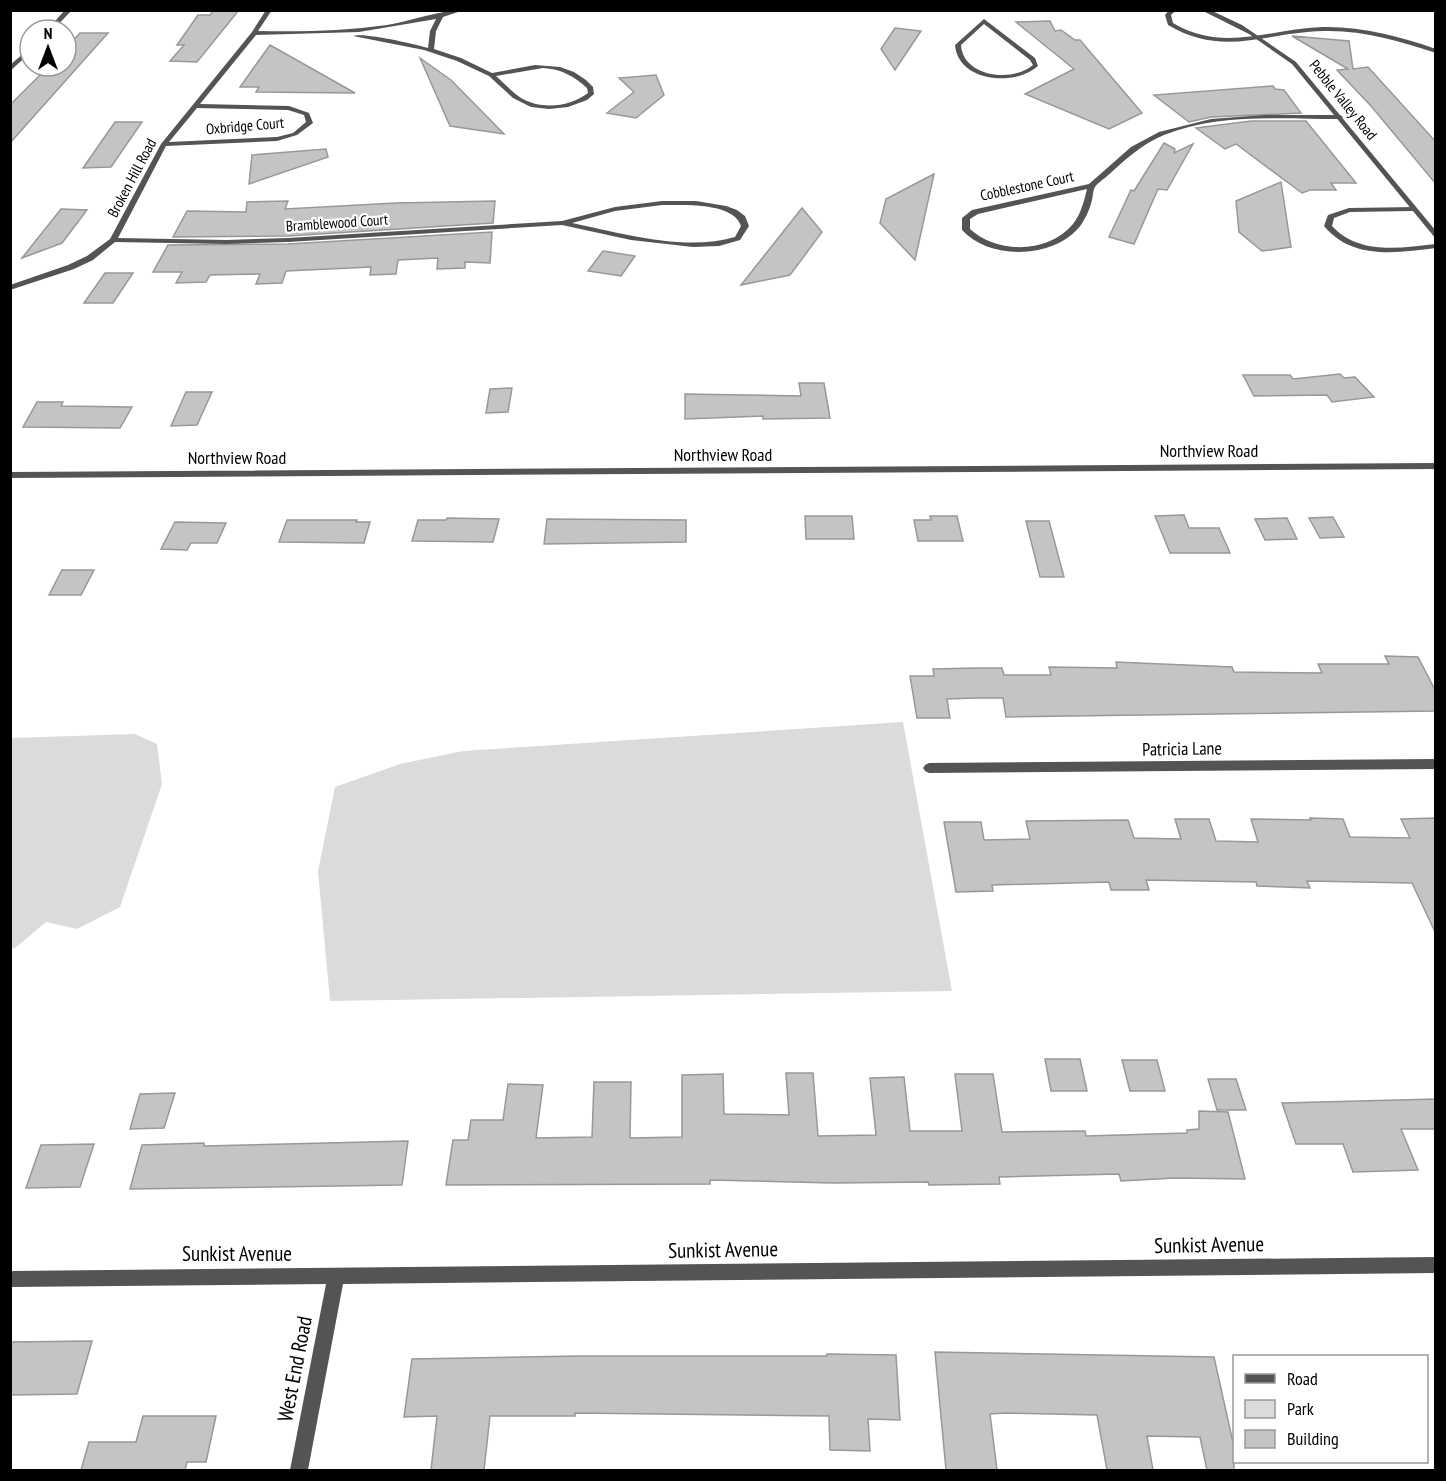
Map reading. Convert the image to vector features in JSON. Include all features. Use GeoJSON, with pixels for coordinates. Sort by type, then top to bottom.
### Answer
{"type":"FeatureCollection","features":[{"type":"Feature","properties":{"kind":"street","name":"Broken Hill Road"},"geometry":{"type":"LineString","coordinates":[[10,288],[71,267],[113,240],[164,144],[254,33],[269,10]]}},
{"type":"Feature","properties":{"kind":"street"},"geometry":{"type":"LineString","coordinates":[[254,33],[331,33],[393,27],[461,10]]}},
{"type":"Feature","properties":{"kind":"street"},"geometry":{"type":"LineString","coordinates":[[984,21],[1033,59],[1036,65],[1034,68],[1019,75],[1000,76],[984,74],[966,66],[960,58],[958,45],[984,21],[987,10]]}},
{"type":"Feature","properties":{"kind":"street"},"geometry":{"type":"LineString","coordinates":[[1173,10],[1167,19],[1170,24],[1190,34],[1223,40],[1306,30],[1336,30],[1389,37],[1436,51]]}},
{"type":"Feature","properties":{"kind":"street","name":"Pebble Valley Road"},"geometry":{"type":"LineString","coordinates":[[1204,10],[1256,36],[1294,63],[1436,237]]}},
{"type":"Feature","properties":{"kind":"street"},"geometry":{"type":"LineString","coordinates":[[431,50],[433,31],[440,17]]}},
{"type":"Feature","properties":{"kind":"street"},"geometry":{"type":"LineString","coordinates":[[331,33],[392,41],[431,50],[470,63],[491,75],[523,102],[540,106],[559,107],[579,102],[588,97],[591,90],[572,72],[554,67],[535,67],[491,75]]}},
{"type":"Feature","properties":{"kind":"street","name":"Oxbridge Court"},"geometry":{"type":"LineString","coordinates":[[164,144],[277,139],[295,134],[309,123],[307,114],[289,108],[195,106]]}},
{"type":"Feature","properties":{"kind":"street","name":"Cobblestone Court"},"geometry":{"type":"LineString","coordinates":[[1091,186],[984,209],[966,218],[966,230],[976,239],[997,247],[1025,248],[1049,243],[1073,229],[1082,218],[1091,186],[1120,158],[1141,143],[1187,127],[1233,119],[1340,117]]}},
{"type":"Feature","properties":{"kind":"street","name":"Bramblewood Court"},"geometry":{"type":"LineString","coordinates":[[113,240],[238,242],[562,223],[637,205],[686,203],[727,209],[738,215],[745,225],[741,236],[734,240],[712,247],[694,247],[562,223]]}},
{"type":"Feature","properties":{"kind":"street"},"geometry":{"type":"LineString","coordinates":[[1413,209],[1342,211],[1330,217],[1328,226],[1338,237],[1361,247],[1394,251],[1436,246]]}},
{"type":"Feature","properties":{"kind":"street","name":"Northview Road"},"geometry":{"type":"LineString","coordinates":[[10,476],[1436,466]]}},
{"type":"Feature","properties":{"kind":"street","name":"Patricia Lane"},"geometry":{"type":"LineString","coordinates":[[929,768],[1436,764]]}},
{"type":"Feature","properties":{"kind":"street","name":"Sunkist Avenue"},"geometry":{"type":"LineString","coordinates":[[10,1279],[1436,1265]]}},
{"type":"Feature","properties":{"kind":"street","name":"West End Road"},"geometry":{"type":"LineString","coordinates":[[299,1470],[336,1276]]}},
{"type":"Feature","properties":{"kind":"green space"},"geometry":{"type":"Polygon","coordinates":[[[903,722],[952,991],[330,1001],[318,871],[335,787],[400,764],[463,751],[903,722]]]}},
{"type":"Feature","properties":{"kind":"green space"},"geometry":{"type":"Polygon","coordinates":[[[135,734],[157,744],[162,784],[120,907],[77,929],[46,922],[14,949],[11,947],[11,738],[135,734]]]}},
{"type":"Feature","properties":{"kind":"building"},"geometry":{"type":"Polygon","coordinates":[[[214,10],[239,10],[197,62],[170,61],[184,45],[177,45],[198,15],[210,15],[214,10]]]}},
{"type":"Feature","properties":{"kind":"building"},"geometry":{"type":"Polygon","coordinates":[[[1050,21],[1055,31],[1061,30],[1075,40],[1080,40],[1142,113],[1109,129],[1025,94],[1074,69],[1016,22],[1050,21]]]}},
{"type":"Feature","properties":{"kind":"building"},"geometry":{"type":"Polygon","coordinates":[[[895,28],[921,31],[895,70],[881,49],[895,28]]]}},
{"type":"Feature","properties":{"kind":"building"},"geometry":{"type":"Polygon","coordinates":[[[80,33],[108,33],[78,67],[78,35],[80,33]]]}},
{"type":"Feature","properties":{"kind":"building"},"geometry":{"type":"Polygon","coordinates":[[[1292,36],[1349,41],[1353,69],[1368,67],[1436,142],[1436,184],[1371,106],[1337,70],[1348,69],[1292,36]]]}},
{"type":"Feature","properties":{"kind":"building"},"geometry":{"type":"Polygon","coordinates":[[[270,45],[355,93],[256,92],[259,87],[240,87],[270,45]]]}},
{"type":"Feature","properties":{"kind":"building"},"geometry":{"type":"Polygon","coordinates":[[[420,58],[451,80],[504,134],[450,126],[420,58]]]}},
{"type":"Feature","properties":{"kind":"building"},"geometry":{"type":"Polygon","coordinates":[[[656,75],[664,95],[636,118],[607,113],[634,92],[619,78],[656,75]]]}},
{"type":"Feature","properties":{"kind":"building"},"geometry":{"type":"Polygon","coordinates":[[[37,78],[68,78],[10,143],[10,105],[37,78]]]}},
{"type":"Feature","properties":{"kind":"building"},"geometry":{"type":"Polygon","coordinates":[[[1273,86],[1275,89],[1284,90],[1301,113],[1211,117],[1189,122],[1154,95],[1273,86]]]}},
{"type":"Feature","properties":{"kind":"building"},"geometry":{"type":"Polygon","coordinates":[[[1251,121],[1306,121],[1356,183],[1331,183],[1336,190],[1310,190],[1302,193],[1236,144],[1225,149],[1196,128],[1251,121]]]}},
{"type":"Feature","properties":{"kind":"building"},"geometry":{"type":"Polygon","coordinates":[[[115,122],[142,122],[111,167],[83,168],[115,122]]]}},
{"type":"Feature","properties":{"kind":"building"},"geometry":{"type":"Polygon","coordinates":[[[1164,143],[1175,149],[1174,153],[1193,144],[1167,190],[1158,189],[1134,244],[1109,237],[1131,190],[1134,191],[1164,143]]]}},
{"type":"Feature","properties":{"kind":"building"},"geometry":{"type":"Polygon","coordinates":[[[326,149],[328,157],[249,184],[252,155],[326,149]]]}},
{"type":"Feature","properties":{"kind":"building"},"geometry":{"type":"Polygon","coordinates":[[[934,174],[915,260],[880,223],[886,199],[934,174]]]}},
{"type":"Feature","properties":{"kind":"building"},"geometry":{"type":"Polygon","coordinates":[[[1281,182],[1291,247],[1262,251],[1239,232],[1236,201],[1281,182]]]}},
{"type":"Feature","properties":{"kind":"building"},"geometry":{"type":"Polygon","coordinates":[[[288,201],[285,209],[495,201],[493,223],[288,236],[173,237],[187,211],[246,212],[247,202],[288,201]]]}},
{"type":"Feature","properties":{"kind":"building"},"geometry":{"type":"Polygon","coordinates":[[[802,208],[822,232],[790,275],[741,285],[802,208]]]}},
{"type":"Feature","properties":{"kind":"building"},"geometry":{"type":"Polygon","coordinates":[[[61,209],[87,210],[62,243],[22,258],[61,209]]]}},
{"type":"Feature","properties":{"kind":"building"},"geometry":{"type":"Polygon","coordinates":[[[492,232],[490,263],[465,262],[465,268],[437,269],[438,258],[398,260],[396,274],[370,275],[371,267],[286,271],[282,283],[256,284],[260,274],[210,275],[206,282],[176,283],[182,272],[153,272],[168,245],[288,244],[492,232]]]}},
{"type":"Feature","properties":{"kind":"building"},"geometry":{"type":"Polygon","coordinates":[[[603,251],[635,256],[621,276],[588,271],[603,251]]]}},
{"type":"Feature","properties":{"kind":"building"},"geometry":{"type":"Polygon","coordinates":[[[105,273],[133,273],[113,303],[84,303],[105,273]]]}},
{"type":"Feature","properties":{"kind":"building"},"geometry":{"type":"Polygon","coordinates":[[[1340,374],[1344,378],[1355,377],[1374,397],[1332,402],[1327,395],[1254,396],[1243,375],[1290,375],[1293,379],[1340,374]]]}},
{"type":"Feature","properties":{"kind":"building"},"geometry":{"type":"Polygon","coordinates":[[[799,383],[824,383],[830,418],[763,419],[763,416],[685,419],[685,394],[801,396],[799,383]]]}},
{"type":"Feature","properties":{"kind":"building"},"geometry":{"type":"Polygon","coordinates":[[[512,388],[508,412],[486,413],[490,389],[512,388]]]}},
{"type":"Feature","properties":{"kind":"building"},"geometry":{"type":"Polygon","coordinates":[[[186,392],[212,392],[197,425],[171,426],[186,392]]]}},
{"type":"Feature","properties":{"kind":"building"},"geometry":{"type":"Polygon","coordinates":[[[37,402],[63,402],[61,406],[132,407],[120,428],[23,427],[37,402]]]}},
{"type":"Feature","properties":{"kind":"building"},"geometry":{"type":"Polygon","coordinates":[[[1184,515],[1189,528],[1219,528],[1230,553],[1170,553],[1155,516],[1184,515]]]}},
{"type":"Feature","properties":{"kind":"building"},"geometry":{"type":"Polygon","coordinates":[[[805,516],[852,516],[854,539],[806,539],[805,516]]]}},
{"type":"Feature","properties":{"kind":"building"},"geometry":{"type":"Polygon","coordinates":[[[930,516],[957,516],[963,541],[918,541],[914,520],[931,520],[930,516]]]}},
{"type":"Feature","properties":{"kind":"building"},"geometry":{"type":"Polygon","coordinates":[[[1333,517],[1344,537],[1320,538],[1309,518],[1333,517]]]}},
{"type":"Feature","properties":{"kind":"building"},"geometry":{"type":"Polygon","coordinates":[[[447,518],[499,519],[493,542],[412,541],[418,520],[446,520],[447,518]]]}},
{"type":"Feature","properties":{"kind":"building"},"geometry":{"type":"Polygon","coordinates":[[[1287,518],[1297,539],[1265,540],[1255,519],[1287,518]]]}},
{"type":"Feature","properties":{"kind":"building"},"geometry":{"type":"Polygon","coordinates":[[[547,519],[686,520],[686,542],[544,544],[547,519]]]}},
{"type":"Feature","properties":{"kind":"building"},"geometry":{"type":"Polygon","coordinates":[[[287,520],[370,522],[364,543],[279,542],[287,520]]]}},
{"type":"Feature","properties":{"kind":"building"},"geometry":{"type":"Polygon","coordinates":[[[1026,521],[1049,521],[1064,577],[1040,577],[1026,521]]]}},
{"type":"Feature","properties":{"kind":"building"},"geometry":{"type":"Polygon","coordinates":[[[175,522],[226,523],[217,543],[191,543],[187,550],[161,549],[175,522]]]}},
{"type":"Feature","properties":{"kind":"building"},"geometry":{"type":"Polygon","coordinates":[[[62,570],[94,570],[81,595],[49,595],[62,570]]]}},
{"type":"Feature","properties":{"kind":"building"},"geometry":{"type":"Polygon","coordinates":[[[1385,656],[1418,657],[1436,692],[1436,711],[1006,717],[1003,698],[975,698],[947,699],[950,718],[917,718],[910,676],[934,676],[933,669],[977,668],[1002,668],[1004,675],[1051,675],[1049,667],[1117,668],[1116,662],[1232,667],[1234,672],[1322,673],[1318,664],[1389,664],[1385,656]]]}},
{"type":"Feature","properties":{"kind":"building"},"geometry":{"type":"Polygon","coordinates":[[[1310,818],[1343,819],[1350,837],[1410,838],[1401,819],[1436,818],[1436,934],[1412,883],[1307,881],[1310,888],[1257,886],[1256,882],[1146,880],[1149,890],[1111,890],[1109,882],[992,885],[993,891],[956,892],[944,822],[981,822],[984,840],[1030,839],[1026,821],[1128,820],[1134,838],[1181,839],[1175,819],[1209,819],[1216,841],[1258,842],[1251,819],[1311,820],[1310,818]]]}},
{"type":"Feature","properties":{"kind":"building"},"geometry":{"type":"Polygon","coordinates":[[[1045,1059],[1080,1059],[1087,1091],[1051,1091],[1045,1059]]]}},
{"type":"Feature","properties":{"kind":"building"},"geometry":{"type":"Polygon","coordinates":[[[1122,1060],[1157,1060],[1165,1091],[1130,1091],[1122,1060]]]}},
{"type":"Feature","properties":{"kind":"building"},"geometry":{"type":"Polygon","coordinates":[[[786,1073],[813,1073],[818,1136],[876,1135],[870,1078],[904,1077],[910,1131],[962,1131],[955,1074],[993,1074],[1002,1132],[1085,1131],[1086,1136],[1187,1133],[1187,1130],[1199,1129],[1199,1111],[1228,1112],[1245,1179],[1175,1178],[1121,1181],[1119,1174],[999,1177],[1000,1184],[929,1185],[928,1182],[833,1183],[710,1180],[710,1184],[446,1185],[453,1140],[468,1140],[471,1120],[503,1120],[508,1084],[543,1085],[536,1138],[592,1137],[594,1082],[631,1082],[630,1138],[682,1137],[682,1075],[723,1074],[724,1114],[789,1115],[786,1073]]]}},
{"type":"Feature","properties":{"kind":"building"},"geometry":{"type":"Polygon","coordinates":[[[1208,1079],[1236,1079],[1246,1110],[1217,1110],[1208,1079]]]}},
{"type":"Feature","properties":{"kind":"building"},"geometry":{"type":"Polygon","coordinates":[[[175,1093],[164,1128],[130,1129],[140,1094],[175,1093]]]}},
{"type":"Feature","properties":{"kind":"building"},"geometry":{"type":"Polygon","coordinates":[[[1436,1099],[1436,1129],[1401,1129],[1418,1170],[1353,1172],[1343,1144],[1296,1144],[1282,1103],[1436,1099]]]}},
{"type":"Feature","properties":{"kind":"building"},"geometry":{"type":"Polygon","coordinates":[[[408,1141],[402,1185],[130,1189],[142,1145],[204,1143],[204,1146],[408,1141]]]}},
{"type":"Feature","properties":{"kind":"building"},"geometry":{"type":"Polygon","coordinates":[[[94,1144],[80,1187],[26,1188],[41,1145],[94,1144]]]}},
{"type":"Feature","properties":{"kind":"building"},"geometry":{"type":"Polygon","coordinates":[[[92,1341],[77,1394],[10,1395],[10,1342],[92,1341]]]}},
{"type":"Feature","properties":{"kind":"building"},"geometry":{"type":"Polygon","coordinates":[[[935,1352],[1214,1357],[1233,1442],[1234,1470],[1207,1470],[1200,1437],[1147,1436],[1153,1470],[1107,1470],[1097,1415],[1006,1413],[990,1414],[997,1470],[946,1470],[935,1352]]]}},
{"type":"Feature","properties":{"kind":"building"},"geometry":{"type":"Polygon","coordinates":[[[827,1354],[896,1355],[900,1420],[868,1419],[870,1451],[830,1450],[829,1416],[575,1413],[575,1416],[490,1416],[484,1470],[431,1470],[437,1416],[404,1417],[412,1359],[827,1356],[827,1354]]]}},
{"type":"Feature","properties":{"kind":"building"},"geometry":{"type":"Polygon","coordinates":[[[143,1416],[216,1416],[206,1462],[187,1462],[185,1470],[81,1470],[89,1442],[136,1442],[143,1416]]]}}]}
